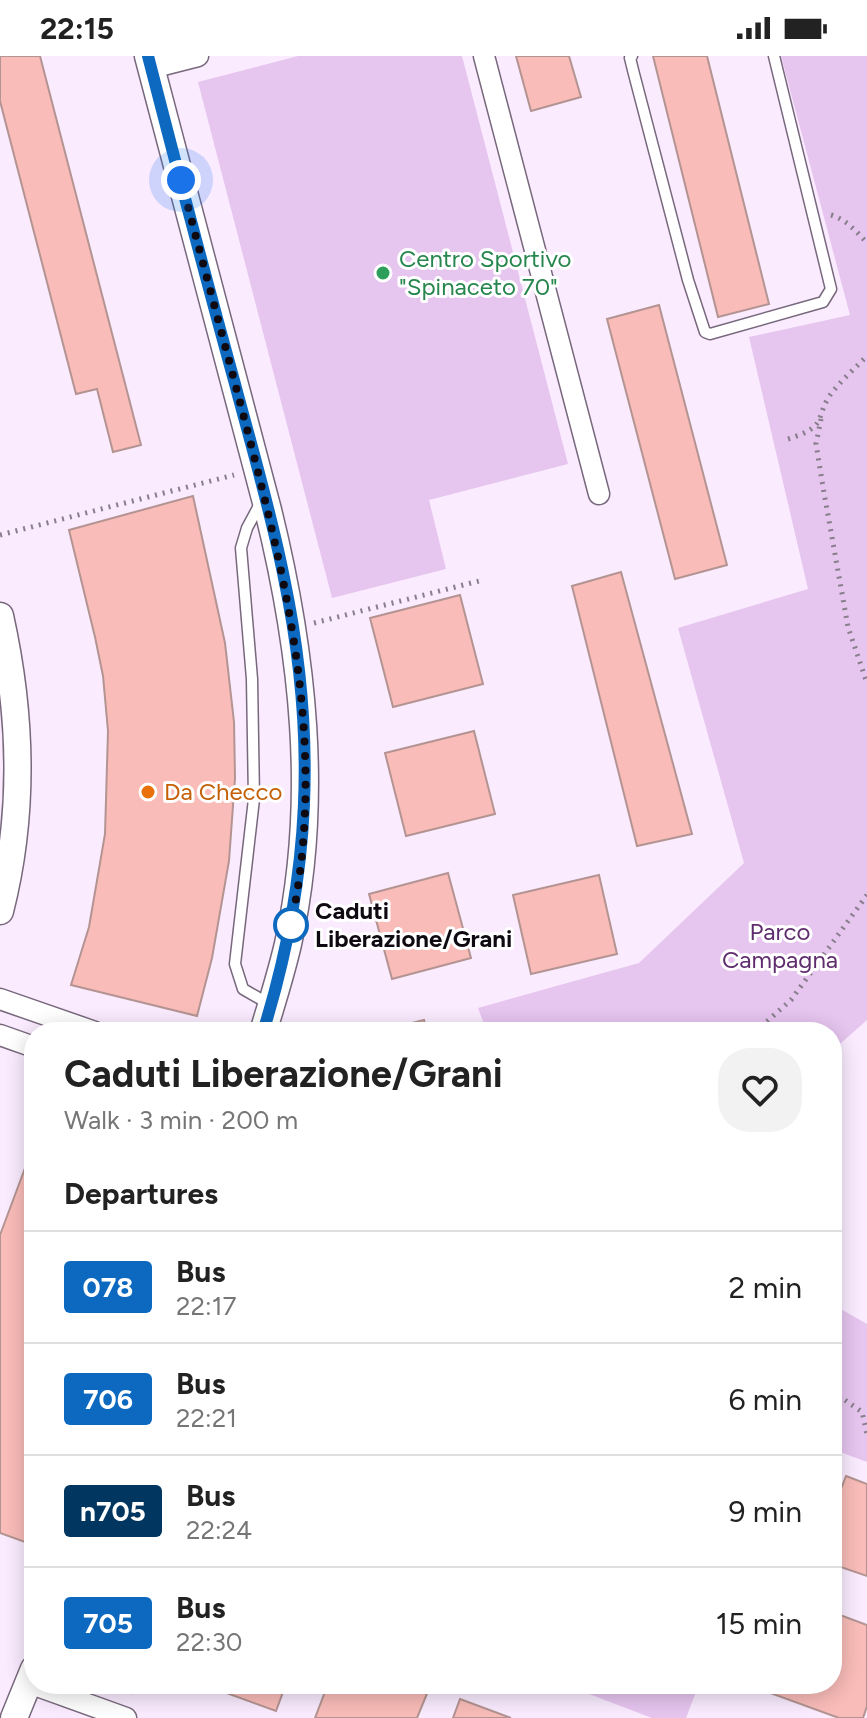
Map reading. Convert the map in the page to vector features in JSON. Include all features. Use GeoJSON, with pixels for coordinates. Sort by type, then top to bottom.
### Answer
{"type":"FeatureCollection","features":[{"type":"Feature","properties":{"kind":"street"},"geometry":{"type":"LineString","coordinates":[[198,56],[149,62],[285,581],[303,722],[304,821],[288,943],[266,1022]]}},
{"type":"Feature","properties":{"kind":"street"},"geometry":{"type":"LineString","coordinates":[[484,56],[599,494]]}},
{"type":"Feature","properties":{"kind":"street"},"geometry":{"type":"LineString","coordinates":[[0,616],[19,746],[16,833],[0,911]]}},
{"type":"Feature","properties":{"kind":"street"},"geometry":{"type":"LineString","coordinates":[[0,999],[66,1022]]}},
{"type":"Feature","properties":{"kind":"street"},"geometry":{"type":"LineString","coordinates":[[0,1035],[24,1043]]}},
{"type":"Feature","properties":{"kind":"street"},"geometry":{"type":"LineString","coordinates":[[14,1718],[24,1693]]}},
{"type":"Feature","properties":{"kind":"street"},"geometry":{"type":"LineString","coordinates":[[72,1694],[126,1718]]}},
{"type":"Feature","properties":{"kind":"lane"},"geometry":{"type":"LineString","coordinates":[[632,56],[632,66],[688,280],[705,332],[710,334],[823,302],[831,289],[774,56]]}},
{"type":"Feature","properties":{"kind":"lane"},"geometry":{"type":"LineString","coordinates":[[264,495],[247,528],[241,548],[252,679],[254,799],[235,964],[243,989],[271,1005]]}},
{"type":"Feature","properties":{"kind":"path"},"geometry":{"type":"LineString","coordinates":[[830,215],[841,218],[867,243]]}},
{"type":"Feature","properties":{"kind":"path"},"geometry":{"type":"LineString","coordinates":[[867,356],[832,392],[821,419],[816,444],[848,627],[867,683]]}},
{"type":"Feature","properties":{"kind":"path"},"geometry":{"type":"LineString","coordinates":[[788,439],[811,432],[821,419]]}},
{"type":"Feature","properties":{"kind":"path"},"geometry":{"type":"LineString","coordinates":[[0,535],[239,473]]}},
{"type":"Feature","properties":{"kind":"path"},"geometry":{"type":"LineString","coordinates":[[293,629],[479,581]]}},
{"type":"Feature","properties":{"kind":"path"},"geometry":{"type":"LineString","coordinates":[[768,1022],[791,1000],[867,895]]}},
{"type":"Feature","properties":{"kind":"path"},"geometry":{"type":"LineString","coordinates":[[842,1398],[862,1412],[867,1434]]}},
{"type":"Feature","properties":{"kind":"path"},"geometry":{"type":"LineString","coordinates":[[134,1694],[134,1698]]}},
{"type":"Feature","properties":{"kind":"green space","name":"Centro Sportivo \"Spinaceto 70\""},"geometry":{"type":"Polygon","coordinates":[[[298,56],[462,56],[568,464],[429,500],[446,569],[332,598],[198,82],[298,56]]]}},
{"type":"Feature","properties":{"kind":"green space","name":"Parco Campagna"},"geometry":{"type":"Polygon","coordinates":[[[781,56],[867,56],[867,1020],[842,1042],[842,1022],[483,1022],[478,1008],[639,963],[744,863],[678,628],[808,589],[749,337],[850,315],[781,56]]]}},
{"type":"Feature","properties":{"kind":"green space"},"geometry":{"type":"Polygon","coordinates":[[[842,1310],[867,1324],[867,1462],[842,1453],[842,1310]]]}},
{"type":"Feature","properties":{"kind":"green space"},"geometry":{"type":"Polygon","coordinates":[[[589,1694],[695,1694],[686,1718],[652,1718],[589,1694]]]}},
{"type":"Feature","properties":{"kind":"building"},"geometry":{"type":"Polygon","coordinates":[[[0,56],[40,56],[141,445],[113,452],[97,389],[76,394],[0,101],[0,56]]]}},
{"type":"Feature","properties":{"kind":"building"},"geometry":{"type":"Polygon","coordinates":[[[516,56],[569,56],[581,97],[531,111],[516,56]]]}},
{"type":"Feature","properties":{"kind":"building"},"geometry":{"type":"Polygon","coordinates":[[[653,56],[707,56],[769,304],[718,317],[653,56]]]}},
{"type":"Feature","properties":{"kind":"building"},"geometry":{"type":"Polygon","coordinates":[[[659,305],[727,565],[675,579],[607,319],[659,305]]]}},
{"type":"Feature","properties":{"kind":"building"},"geometry":{"type":"Polygon","coordinates":[[[193,496],[225,643],[234,722],[235,778],[229,861],[212,958],[197,1016],[71,985],[89,927],[105,834],[108,731],[103,676],[69,530],[193,496]]]}},
{"type":"Feature","properties":{"kind":"building"},"geometry":{"type":"Polygon","coordinates":[[[621,572],[692,834],[637,846],[572,586],[621,572]]]}},
{"type":"Feature","properties":{"kind":"building"},"geometry":{"type":"Polygon","coordinates":[[[460,595],[483,684],[393,707],[370,618],[460,595]]]}},
{"type":"Feature","properties":{"kind":"building"},"geometry":{"type":"Polygon","coordinates":[[[474,731],[495,814],[406,836],[385,753],[474,731]]]}},
{"type":"Feature","properties":{"kind":"building"},"geometry":{"type":"Polygon","coordinates":[[[448,873],[471,958],[392,979],[369,894],[448,873]]]}},
{"type":"Feature","properties":{"kind":"building"},"geometry":{"type":"Polygon","coordinates":[[[599,875],[617,954],[531,974],[513,895],[599,875]]]}},
{"type":"Feature","properties":{"kind":"building"},"geometry":{"type":"Polygon","coordinates":[[[24,1171],[24,1542],[0,1533],[0,1235],[24,1171]]]}},
{"type":"Feature","properties":{"kind":"building"},"geometry":{"type":"Polygon","coordinates":[[[846,1476],[867,1484],[867,1576],[842,1567],[842,1487],[846,1476]]]}},
{"type":"Feature","properties":{"kind":"building"},"geometry":{"type":"Polygon","coordinates":[[[842,1616],[867,1625],[867,1706],[863,1718],[839,1718],[773,1694],[842,1694],[842,1616]]]}},
{"type":"Feature","properties":{"kind":"building"},"geometry":{"type":"Polygon","coordinates":[[[229,1694],[282,1694],[276,1711],[229,1694]]]}},
{"type":"Feature","properties":{"kind":"building"},"geometry":{"type":"Polygon","coordinates":[[[324,1694],[427,1694],[417,1718],[315,1718],[324,1694]]]}},
{"type":"Feature","properties":{"kind":"building"},"geometry":{"type":"Polygon","coordinates":[[[460,1699],[511,1718],[453,1718],[460,1699]]]}},
{"type":"Feature","properties":{"kind":"bus line","name":"078"},"geometry":{"type":"LineString","coordinates":[[148,56],[279,554],[298,666],[303,708],[304,821],[288,943],[266,1022]]}},
{"type":"Feature","properties":{"kind":"place","name":"Centro Sportivo \"Spinaceto 70\""},"geometry":{"type":"Point","coordinates":[383,273]}},
{"type":"Feature","properties":{"kind":"place","name":"Da Checco"},"geometry":{"type":"Point","coordinates":[148,792]}},
{"type":"Feature","properties":{"kind":"place","name":"Caduti Liberazione/Grani"},"geometry":{"type":"Point","coordinates":[291,925]}},
{"type":"Feature","properties":{"kind":"route"},"geometry":{"type":"LineString","coordinates":[[181,180],[268,510],[293,629],[303,708],[305,771],[304,821],[291,925]]}}]}
